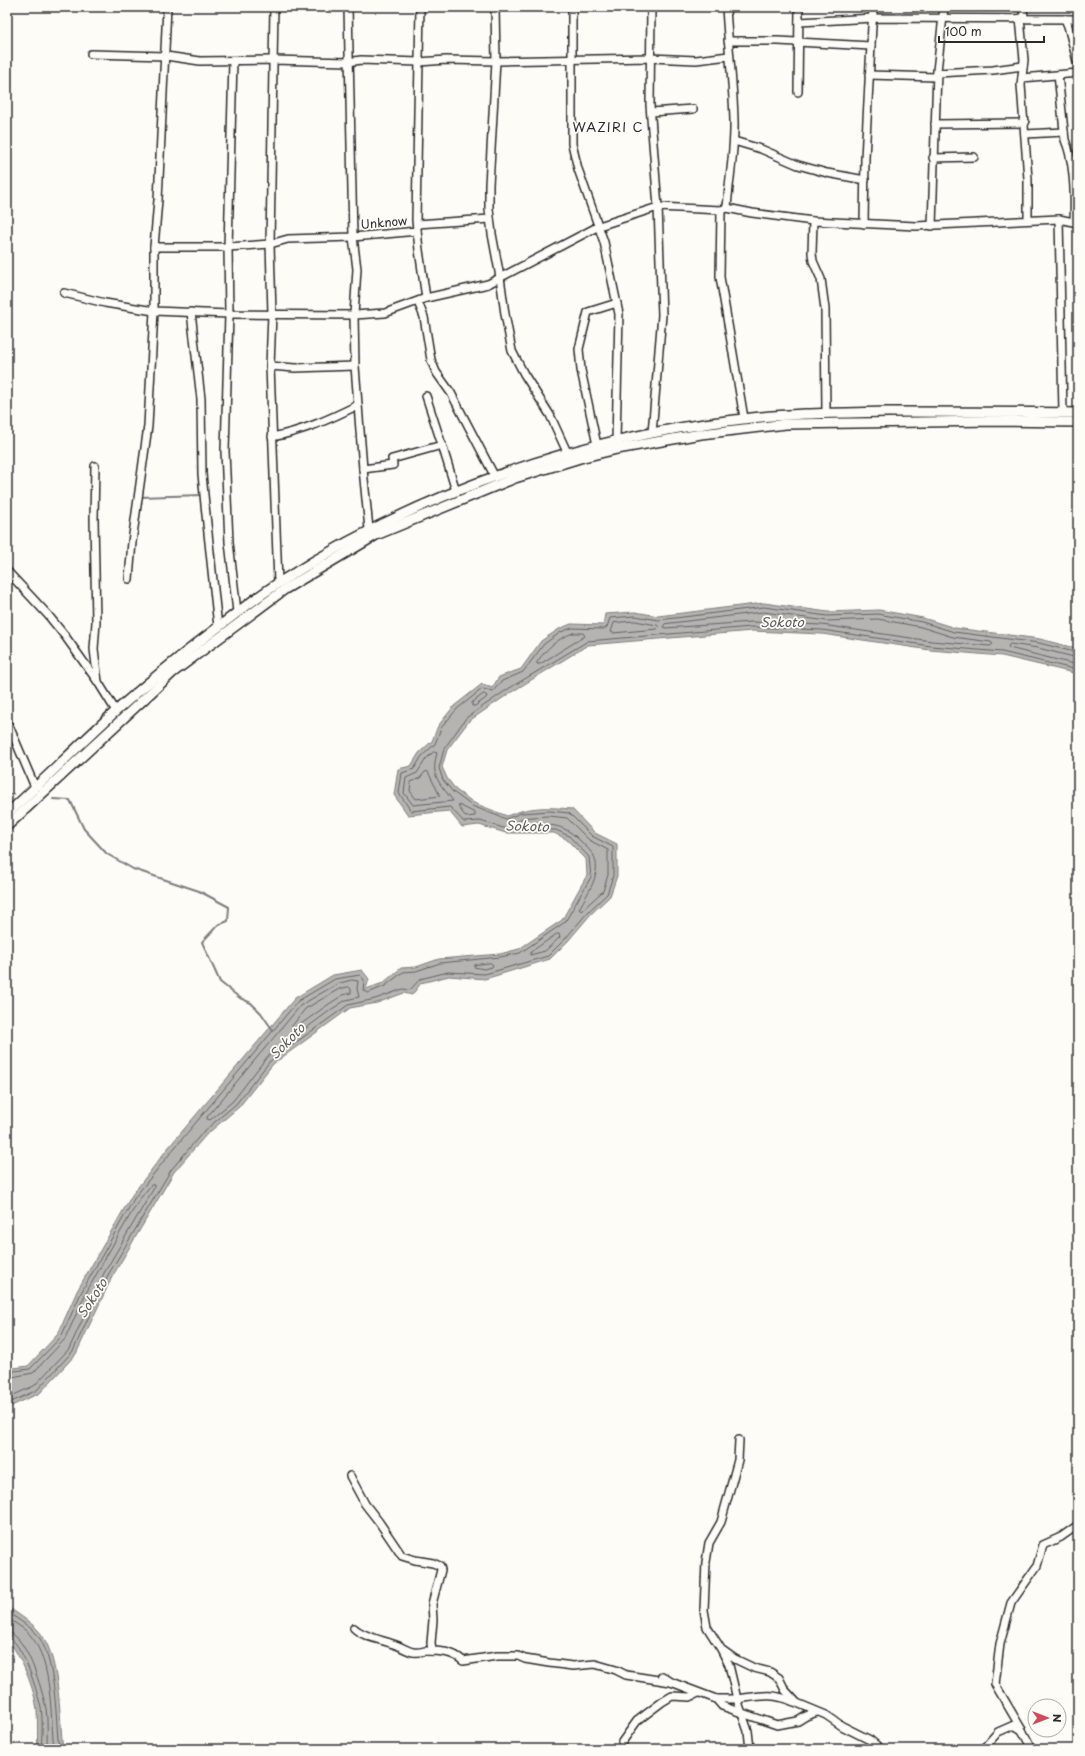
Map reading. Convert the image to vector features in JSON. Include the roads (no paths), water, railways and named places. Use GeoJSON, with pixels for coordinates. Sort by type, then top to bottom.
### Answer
{"type":"FeatureCollection","features":[{"type":"Feature","properties":{"kind":"main road"},"geometry":{"type":"LineString","coordinates":[[7,814],[116,711],[164,669],[237,612],[278,583],[369,529],[456,491],[495,476],[568,452],[597,445],[652,433],[744,418],[826,413],[993,411],[1078,413]]}},
{"type":"Feature","properties":{"kind":"main road"},"geometry":{"type":"LineString","coordinates":[[7,826],[172,673],[285,589],[376,535],[515,478],[580,458],[624,448],[701,434],[786,424],[993,421],[1078,422]]}},
{"type":"Feature","properties":{"kind":"street"},"geometry":{"type":"LineString","coordinates":[[129,579],[132,542],[148,426],[154,311],[154,247],[166,56],[167,7]]}},
{"type":"Feature","properties":{"kind":"street"},"geometry":{"type":"LineString","coordinates":[[274,7],[270,244],[272,314],[270,366],[278,583]]}},
{"type":"Feature","properties":{"kind":"street"},"geometry":{"type":"LineString","coordinates":[[348,7],[353,237],[357,269],[354,315],[355,366],[369,529]]}},
{"type":"Feature","properties":{"kind":"street"},"geometry":{"type":"LineString","coordinates":[[420,7],[417,228],[426,298]]}},
{"type":"Feature","properties":{"kind":"street"},"geometry":{"type":"LineString","coordinates":[[495,7],[496,61],[489,185],[490,219],[505,314],[512,351],[524,374],[550,415],[568,452]]}},
{"type":"Feature","properties":{"kind":"street"},"geometry":{"type":"LineString","coordinates":[[572,7],[572,144],[578,169],[604,242],[620,324],[616,403],[616,441]]}},
{"type":"Feature","properties":{"kind":"street"},"geometry":{"type":"LineString","coordinates":[[650,7],[651,112],[658,207],[662,315],[652,433]]}},
{"type":"Feature","properties":{"kind":"street"},"geometry":{"type":"LineString","coordinates":[[726,7],[733,90],[734,141],[724,209],[720,277],[744,418]]}},
{"type":"Feature","properties":{"kind":"street"},"geometry":{"type":"LineString","coordinates":[[798,92],[799,7]]}},
{"type":"Feature","properties":{"kind":"street"},"geometry":{"type":"LineString","coordinates":[[864,224],[870,46],[874,18],[873,7]]}},
{"type":"Feature","properties":{"kind":"street"},"geometry":{"type":"LineString","coordinates":[[932,226],[933,158],[937,75],[944,7]]}},
{"type":"Feature","properties":{"kind":"street"},"geometry":{"type":"LineString","coordinates":[[1024,7],[1022,18],[1022,78],[1028,179],[1028,220]]}},
{"type":"Feature","properties":{"kind":"street"},"geometry":{"type":"LineString","coordinates":[[799,22],[874,18],[1078,19]]}},
{"type":"Feature","properties":{"kind":"street"},"geometry":{"type":"LineString","coordinates":[[1065,19],[1078,65]]}},
{"type":"Feature","properties":{"kind":"street"},"geometry":{"type":"LineString","coordinates":[[728,41],[798,42],[870,46]]}},
{"type":"Feature","properties":{"kind":"street"},"geometry":{"type":"LineString","coordinates":[[91,54],[166,56],[200,61],[233,62],[273,60],[348,62],[361,60],[419,62],[446,60],[496,61],[650,58],[696,60],[729,56]]}},
{"type":"Feature","properties":{"kind":"street"},"geometry":{"type":"LineString","coordinates":[[233,62],[225,451],[229,542],[237,612]]}},
{"type":"Feature","properties":{"kind":"street"},"geometry":{"type":"LineString","coordinates":[[870,75],[937,75],[1023,66]]}},
{"type":"Feature","properties":{"kind":"street"},"geometry":{"type":"LineString","coordinates":[[1022,78],[1078,73]]}},
{"type":"Feature","properties":{"kind":"street"},"geometry":{"type":"LineString","coordinates":[[64,293],[105,303],[154,311],[229,314],[354,315],[385,313],[426,298],[488,284],[599,226],[658,207],[724,209],[752,214],[813,221],[864,224],[932,226],[1059,219],[1076,223],[1075,197],[1069,149],[1065,140],[1058,75]]}},
{"type":"Feature","properties":{"kind":"street"},"geometry":{"type":"LineString","coordinates":[[651,112],[693,109]]}},
{"type":"Feature","properties":{"kind":"street"},"geometry":{"type":"LineString","coordinates":[[935,124],[1025,123]]}},
{"type":"Feature","properties":{"kind":"street"},"geometry":{"type":"LineString","coordinates":[[1025,134],[1064,132]]}},
{"type":"Feature","properties":{"kind":"street"},"geometry":{"type":"LineString","coordinates":[[734,141],[761,149],[798,165],[827,173],[865,180]]}},
{"type":"Feature","properties":{"kind":"street"},"geometry":{"type":"LineString","coordinates":[[933,158],[974,157]]}},
{"type":"Feature","properties":{"kind":"street","name":"Unknow"},"geometry":{"type":"LineString","coordinates":[[154,247],[228,247],[270,244],[288,239],[353,237],[490,219]]}},
{"type":"Feature","properties":{"kind":"street"},"geometry":{"type":"LineString","coordinates":[[1059,219],[1063,413]]}},
{"type":"Feature","properties":{"kind":"street"},"geometry":{"type":"LineString","coordinates":[[813,221],[813,261],[822,279],[825,304],[827,341],[826,413]]}},
{"type":"Feature","properties":{"kind":"street"},"geometry":{"type":"LineString","coordinates":[[418,302],[424,317],[431,360],[436,372],[451,394],[495,476]]}},
{"type":"Feature","properties":{"kind":"street"},"geometry":{"type":"LineString","coordinates":[[597,445],[581,370],[579,349],[588,312],[617,303]]}},
{"type":"Feature","properties":{"kind":"street"},"geometry":{"type":"LineString","coordinates":[[191,312],[201,398],[203,481],[218,627]]}},
{"type":"Feature","properties":{"kind":"street"},"geometry":{"type":"LineString","coordinates":[[270,366],[295,368],[355,366]]}},
{"type":"Feature","properties":{"kind":"street"},"geometry":{"type":"LineString","coordinates":[[426,396],[456,491]]}},
{"type":"Feature","properties":{"kind":"street"},"geometry":{"type":"LineString","coordinates":[[272,438],[295,433],[327,421],[358,405]]}},
{"type":"Feature","properties":{"kind":"street"},"geometry":{"type":"LineString","coordinates":[[363,469],[393,465],[392,459],[442,445]]}},
{"type":"Feature","properties":{"kind":"street"},"geometry":{"type":"LineString","coordinates":[[95,466],[94,519],[96,622],[94,650],[98,682]]}},
{"type":"Feature","properties":{"kind":"street"},"geometry":{"type":"LineString","coordinates":[[7,571],[48,615],[98,682],[116,711]]}},
{"type":"Feature","properties":{"kind":"street"},"geometry":{"type":"LineString","coordinates":[[7,721],[9,732],[35,787],[52,785]]}},
{"type":"Feature","properties":{"kind":"street"},"geometry":{"type":"LineString","coordinates":[[739,1440],[738,1460],[721,1522],[709,1543],[706,1562],[704,1610],[707,1627],[729,1665],[737,1699],[749,1735],[750,1749]]}},
{"type":"Feature","properties":{"kind":"street"},"geometry":{"type":"LineString","coordinates":[[350,1476],[365,1504],[402,1556],[408,1559],[433,1563],[440,1566],[441,1570],[432,1604],[432,1651]]}},
{"type":"Feature","properties":{"kind":"street"},"geometry":{"type":"LineString","coordinates":[[1032,1749],[995,1684],[1000,1644],[1011,1603],[1037,1566],[1043,1545],[1062,1537],[1078,1525]]}},
{"type":"Feature","properties":{"kind":"street"},"geometry":{"type":"LineString","coordinates":[[354,1628],[365,1635],[414,1652],[432,1651],[452,1653],[463,1661],[508,1655],[518,1656],[549,1664],[573,1666],[594,1664],[616,1670],[626,1675],[671,1682]]}},
{"type":"Feature","properties":{"kind":"street"},"geometry":{"type":"LineString","coordinates":[[721,1649],[735,1659],[754,1668],[770,1672],[779,1678],[785,1690],[797,1703]]}},
{"type":"Feature","properties":{"kind":"street"},"geometry":{"type":"LineString","coordinates":[[662,1676],[671,1682],[716,1699],[737,1699],[763,1695],[781,1696],[826,1715],[842,1726],[870,1740],[881,1749]]}},
{"type":"Feature","properties":{"kind":"street"},"geometry":{"type":"LineString","coordinates":[[622,1742],[637,1721],[651,1712],[662,1702],[672,1696],[690,1697],[698,1693]]}},
{"type":"Feature","properties":{"kind":"street"},"geometry":{"type":"LineString","coordinates":[[716,1699],[722,1706],[777,1725],[798,1721],[817,1712]]}},
{"type":"Feature","properties":{"kind":"street"},"geometry":{"type":"LineString","coordinates":[[982,1749],[993,1737],[1005,1728],[1014,1725],[1022,1730]]}},
{"type":"Feature","properties":{"kind":"water","name":"Sokoto"},"geometry":{"type":"Polygon","coordinates":[[[764,603],[828,612],[879,610],[923,618],[955,628],[1040,639],[1078,649],[1078,674],[1002,656],[930,650],[822,634],[752,631],[588,645],[510,693],[469,721],[447,750],[442,767],[447,778],[456,790],[474,803],[507,816],[523,810],[539,808],[572,809],[595,833],[617,844],[617,876],[610,896],[591,914],[550,959],[485,979],[449,976],[421,983],[412,995],[404,993],[377,1003],[350,1008],[273,1064],[239,1107],[206,1135],[174,1172],[112,1277],[76,1354],[40,1393],[7,1408],[7,1369],[28,1366],[58,1334],[77,1291],[132,1195],[168,1148],[295,998],[333,975],[362,970],[369,979],[366,989],[383,983],[401,968],[416,967],[439,959],[500,954],[519,949],[562,920],[587,875],[586,859],[566,839],[554,833],[506,833],[479,825],[462,827],[449,811],[408,815],[394,795],[398,769],[411,766],[419,753],[432,741],[438,726],[454,706],[482,684],[492,688],[499,677],[521,669],[541,641],[559,629],[571,624],[603,625],[605,614],[635,612],[658,616],[764,603]]]}},
{"type":"Feature","properties":{"kind":"water"},"geometry":{"type":"Polygon","coordinates":[[[7,1606],[36,1628],[44,1638],[50,1652],[57,1685],[63,1749],[38,1749],[36,1703],[22,1663],[7,1639],[7,1606]]]}},
{"type":"Feature","properties":{"kind":"waterway"},"geometry":{"type":"LineString","coordinates":[[139,497],[203,495]]}},
{"type":"Feature","properties":{"kind":"waterway"},"geometry":{"type":"LineString","coordinates":[[7,795],[14,794]]}},
{"type":"Feature","properties":{"kind":"waterway"},"geometry":{"type":"LineString","coordinates":[[53,799],[70,800],[84,829],[107,854],[133,869],[199,891],[229,907],[228,921],[218,925],[202,942],[220,982],[240,998],[251,1003],[261,1013],[272,1029]]}},
{"type":"Feature","properties":{"kind":"district","name":"WAZIRI C"},"geometry":{"type":"Point","coordinates":[608,127]}}]}
